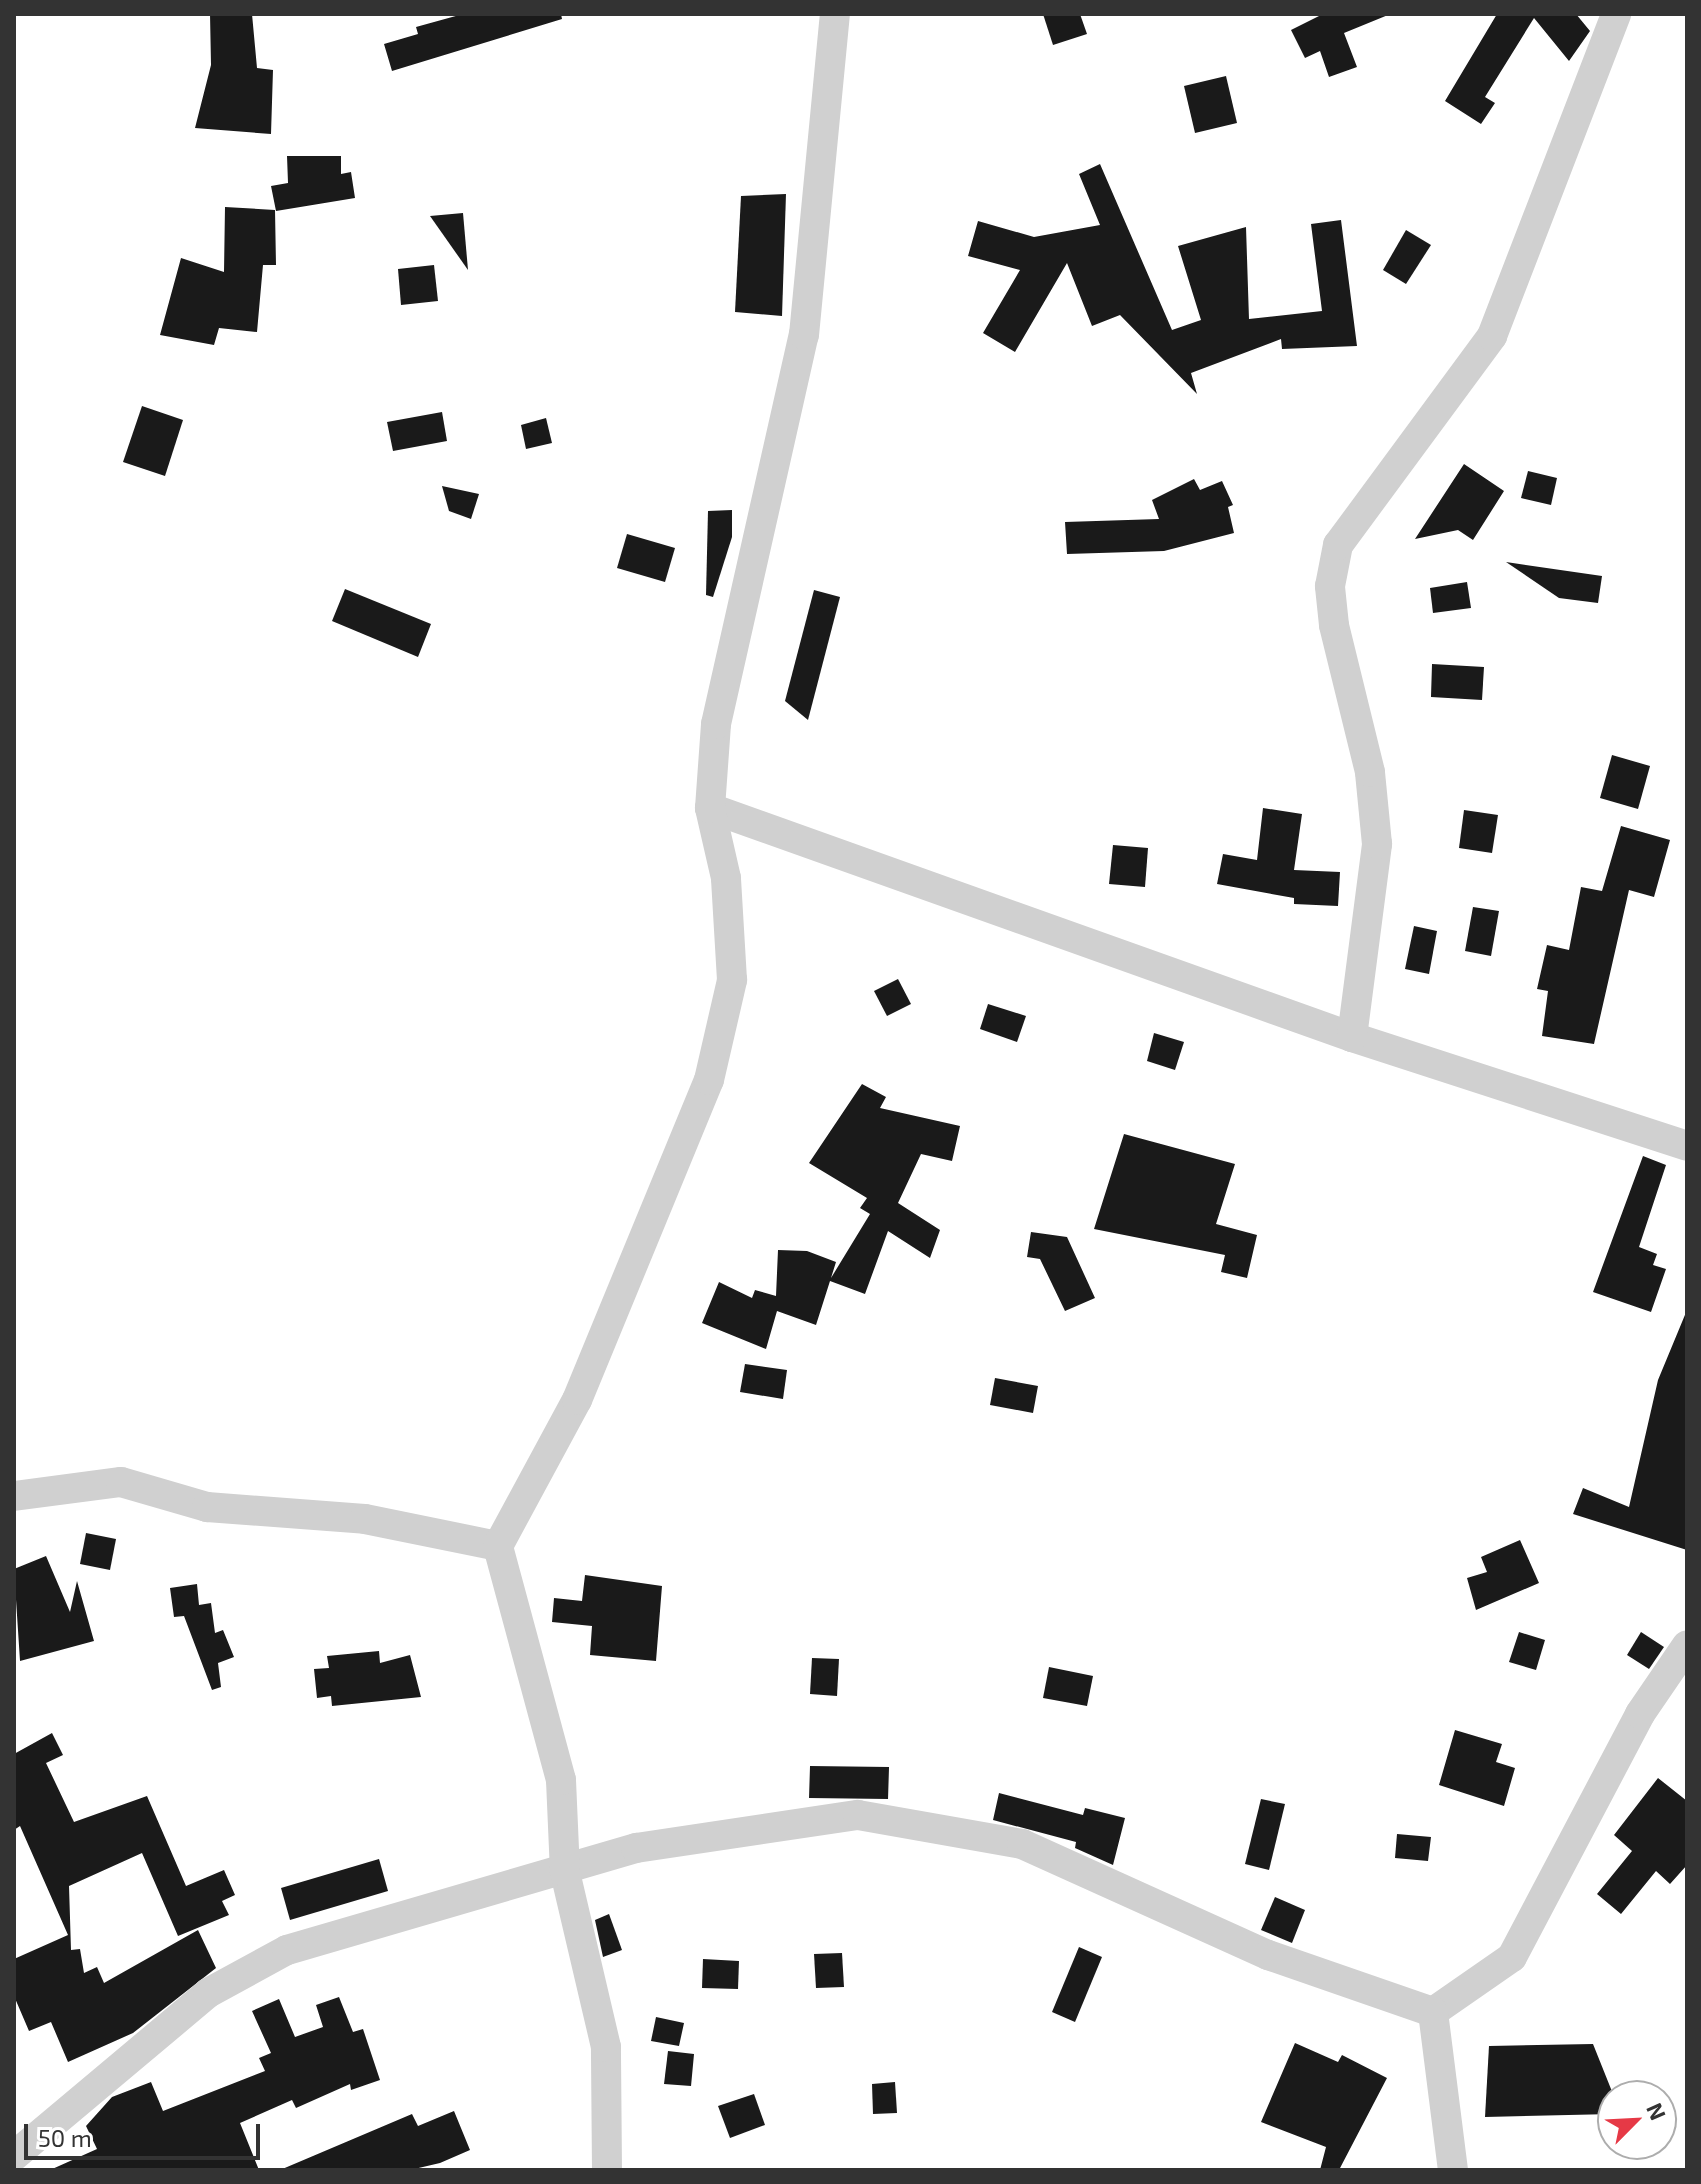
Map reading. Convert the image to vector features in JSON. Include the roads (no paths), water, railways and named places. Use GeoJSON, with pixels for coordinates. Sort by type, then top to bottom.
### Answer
{"type":"FeatureCollection","features":[{"type":"Feature","properties":{"kind":"street"},"geometry":{"type":"LineString","coordinates":[[607,2170],[606,2047],[565,1872],[561,1780],[498,1546],[577,1400],[709,1080],[732,980],[726,878],[710,808],[716,724],[804,335],[835,14]]}},
{"type":"Feature","properties":{"kind":"street"},"geometry":{"type":"LineString","coordinates":[[1352,1037],[1377,844],[1370,772],[1334,625],[1330,586],[1338,545],[1492,336],[1616,14]]}},
{"type":"Feature","properties":{"kind":"street"},"geometry":{"type":"LineString","coordinates":[[710,808],[1352,1037],[1687,1146]]}},
{"type":"Feature","properties":{"kind":"street"},"geometry":{"type":"LineString","coordinates":[[14,1496],[121,1482],[207,1507],[365,1519],[498,1546]]}},
{"type":"Feature","properties":{"kind":"street"},"geometry":{"type":"LineString","coordinates":[[1433,2012],[1512,1957],[1640,1714],[1687,1645]]}},
{"type":"Feature","properties":{"kind":"street"},"geometry":{"type":"LineString","coordinates":[[14,2156],[208,1993],[287,1950],[565,1872],[636,1848],[858,1815],[1022,1844],[1268,1955],[1433,2012]]}},
{"type":"Feature","properties":{"kind":"street"},"geometry":{"type":"LineString","coordinates":[[1433,2012],[1453,2170]]}}]}
